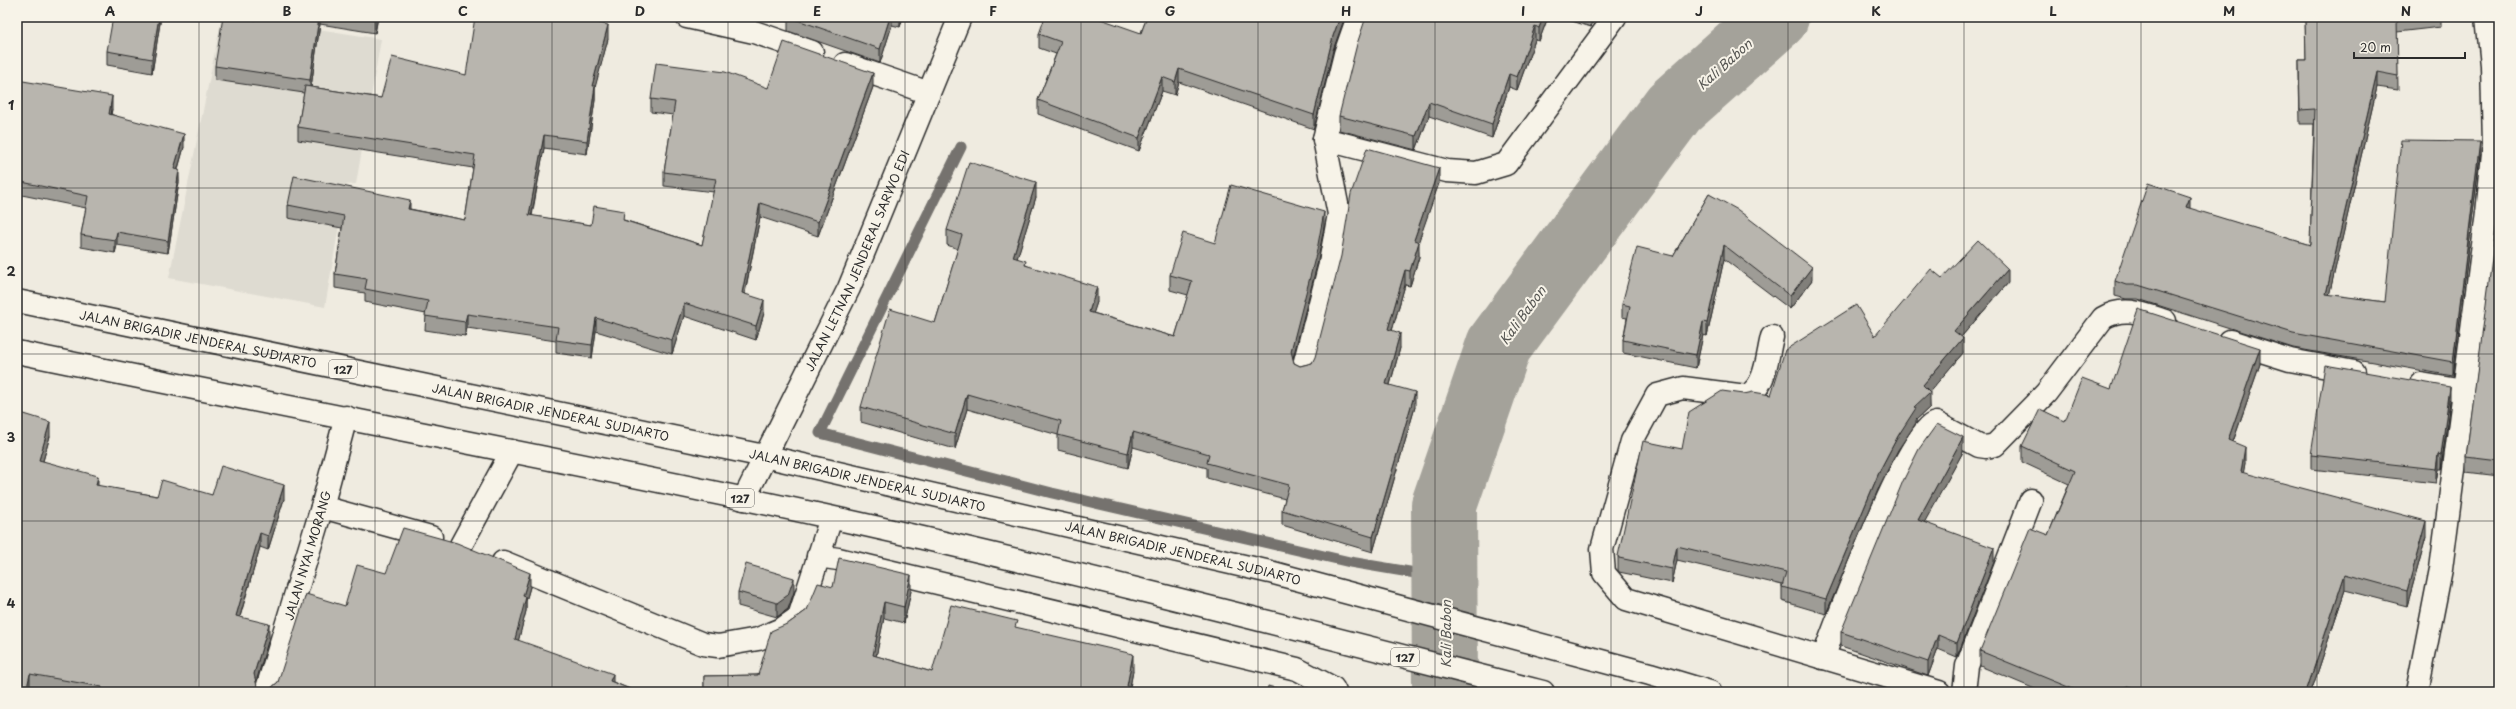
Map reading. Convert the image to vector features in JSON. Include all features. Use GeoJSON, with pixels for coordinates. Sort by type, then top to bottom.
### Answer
{"type":"FeatureCollection","features":[{"type":"Feature","properties":{"kind":"street"},"geometry":{"type":"LineString","coordinates":[[687,17],[754,32],[929,93]]}},
{"type":"Feature","properties":{"kind":"street","name":"JALAN LETNAN JENDERAL SARWO EDI"},"geometry":{"type":"LineString","coordinates":[[744,499],[764,456],[849,288],[960,17]]}},
{"type":"Feature","properties":{"kind":"street"},"geometry":{"type":"LineString","coordinates":[[1303,369],[1329,268],[1339,214],[1324,139],[1345,54],[1358,17]]}},
{"type":"Feature","properties":{"kind":"street"},"geometry":{"type":"LineString","coordinates":[[1324,139],[1447,171],[1476,173],[1506,164],[1615,17]]}},
{"type":"Feature","properties":{"kind":"street"},"geometry":{"type":"LineString","coordinates":[[2417,692],[2441,569],[2464,391],[2493,214],[2494,144],[2492,65],[2487,17]]}},
{"type":"Feature","properties":{"kind":"street","name":"JALAN BRIGADIR JENDERAL SUDIARTO"},"geometry":{"type":"LineString","coordinates":[[17,301],[764,456],[1270,572],[1650,674],[1710,692]]}},
{"type":"Feature","properties":{"kind":"street"},"geometry":{"type":"LineString","coordinates":[[1823,658],[1869,537],[1909,456],[1927,427],[1936,423],[1979,446],[1986,447],[1996,445],[2046,392],[2099,322],[2110,314],[2134,311],[2186,327]]}},
{"type":"Feature","properties":{"kind":"street"},"geometry":{"type":"LineString","coordinates":[[2208,334],[2290,360],[2373,375]]}},
{"type":"Feature","properties":{"kind":"street"},"geometry":{"type":"LineString","coordinates":[[1772,337],[1760,383],[1754,393],[1746,396],[1683,388],[1657,395],[1632,441],[1602,549],[1604,572],[1626,599],[1939,692]]}},
{"type":"Feature","properties":{"kind":"street","name":"127"},"geometry":{"type":"LineString","coordinates":[[17,352],[210,392],[346,417],[831,518],[1266,621],[1542,692]]}},
{"type":"Feature","properties":{"kind":"street"},"geometry":{"type":"LineString","coordinates":[[2403,380],[2464,391]]}},
{"type":"Feature","properties":{"kind":"street","name":"JALAN NYAI MORANG"},"geometry":{"type":"LineString","coordinates":[[266,692],[322,507],[346,417]]}},
{"type":"Feature","properties":{"kind":"street"},"geometry":{"type":"LineString","coordinates":[[461,545],[512,451]]}},
{"type":"Feature","properties":{"kind":"street"},"geometry":{"type":"LineString","coordinates":[[1964,692],[1967,666],[2031,500]]}},
{"type":"Feature","properties":{"kind":"street"},"geometry":{"type":"LineString","coordinates":[[322,507],[461,545],[703,644],[718,646],[758,639],[782,628],[799,617],[831,518]]}},
{"type":"Feature","properties":{"kind":"street"},"geometry":{"type":"LineString","coordinates":[[818,556],[838,559],[1297,669],[1333,688],[1335,692]]}},
{"type":"Feature","properties":{"kind":"shaded area"},"geometry":{"type":"Polygon","coordinates":[[[222,17],[243,17],[381,39],[356,184],[346,185],[325,307],[169,278],[222,17]]]}},
{"type":"Feature","properties":{"kind":"building"},"geometry":{"type":"Polygon","coordinates":[[[113,17],[159,17],[152,59],[107,51],[113,17]]]}},
{"type":"Feature","properties":{"kind":"building"},"geometry":{"type":"Polygon","coordinates":[[[223,17],[238,17],[256,20],[256,17],[319,17],[310,80],[215,66],[223,17]]]}},
{"type":"Feature","properties":{"kind":"building"},"geometry":{"type":"Polygon","coordinates":[[[362,17],[376,17],[375,19],[362,17]]]}},
{"type":"Feature","properties":{"kind":"building"},"geometry":{"type":"Polygon","coordinates":[[[475,17],[576,17],[608,25],[592,86],[595,86],[587,141],[544,135],[529,215],[591,225],[594,206],[624,211],[623,220],[702,245],[716,179],[664,172],[675,102],[651,99],[656,63],[725,72],[768,88],[784,42],[873,73],[818,222],[760,203],[742,293],[764,300],[756,326],[684,303],[672,340],[596,318],[592,345],[556,340],[558,327],[467,314],[465,322],[425,316],[428,301],[365,289],[367,279],[335,274],[344,216],[288,205],[294,176],[410,200],[408,209],[465,220],[475,155],[298,127],[305,86],[381,98],[392,57],[466,75],[475,17]]]}},
{"type":"Feature","properties":{"kind":"building"},"geometry":{"type":"Polygon","coordinates":[[[789,17],[890,17],[880,49],[789,17]]]}},
{"type":"Feature","properties":{"kind":"building"},"geometry":{"type":"Polygon","coordinates":[[[1045,17],[1095,17],[1141,33],[1147,17],[1340,17],[1333,36],[1314,115],[1179,69],[1175,82],[1162,77],[1139,138],[1038,100],[1061,42],[1039,34],[1045,17]]]}},
{"type":"Feature","properties":{"kind":"building"},"geometry":{"type":"Polygon","coordinates":[[[1366,17],[1543,17],[1539,28],[1535,26],[1517,77],[1509,74],[1492,124],[1429,102],[1416,136],[1339,116],[1357,44],[1366,17]]]}},
{"type":"Feature","properties":{"kind":"building"},"geometry":{"type":"Polygon","coordinates":[[[2305,17],[2402,17],[2397,18],[2398,76],[2377,72],[2326,294],[2385,302],[2401,140],[2480,141],[2453,362],[2293,333],[2138,285],[2126,285],[2115,281],[2148,183],[2190,197],[2186,207],[2310,245],[2315,109],[2300,110],[2299,60],[2306,60],[2305,17]]]}},
{"type":"Feature","properties":{"kind":"building"},"geometry":{"type":"Polygon","coordinates":[[[17,80],[112,96],[109,114],[184,134],[174,169],[179,170],[168,241],[117,232],[115,240],[81,235],[88,196],[17,181],[17,80]]]}},
{"type":"Feature","properties":{"kind":"building"},"geometry":{"type":"Polygon","coordinates":[[[1367,148],[1439,168],[1414,240],[1419,242],[1410,271],[1405,270],[1388,329],[1400,333],[1386,384],[1415,392],[1373,537],[1282,510],[1289,485],[1207,463],[1209,454],[1133,432],[1128,453],[1058,435],[1061,421],[967,394],[955,434],[861,407],[890,309],[935,323],[962,235],[947,230],[969,162],[1036,182],[1013,257],[1026,261],[1025,265],[1097,287],[1089,312],[1175,337],[1192,281],[1170,275],[1183,233],[1215,243],[1231,185],[1324,212],[1317,250],[1291,351],[1294,363],[1300,366],[1312,363],[1315,357],[1341,256],[1351,194],[1367,148]]]}},
{"type":"Feature","properties":{"kind":"building"},"geometry":{"type":"Polygon","coordinates":[[[1709,194],[1738,210],[1812,267],[1790,296],[1724,245],[1707,323],[1703,322],[1696,355],[1623,340],[1630,306],[1622,304],[1637,247],[1673,256],[1709,194]]]}},
{"type":"Feature","properties":{"kind":"building"},"geometry":{"type":"Polygon","coordinates":[[[2499,213],[2499,461],[2466,457],[2499,213]]]}},
{"type":"Feature","properties":{"kind":"building"},"geometry":{"type":"Polygon","coordinates":[[[1978,240],[2008,269],[1954,331],[1963,338],[1923,385],[1930,392],[1914,407],[1916,408],[1898,436],[1880,470],[1826,599],[1782,587],[1786,572],[1677,546],[1672,569],[1619,558],[1618,556],[1643,441],[1682,449],[1689,412],[1722,391],[1744,394],[1753,392],[1771,395],[1785,350],[1856,305],[1875,336],[1931,269],[1942,278],[1978,240]]]}},
{"type":"Feature","properties":{"kind":"building"},"geometry":{"type":"Polygon","coordinates":[[[2138,309],[2260,348],[2228,440],[2245,447],[2241,472],[2426,521],[2407,591],[2345,574],[2306,692],[2149,692],[2127,686],[2125,692],[2078,692],[1980,651],[2030,528],[2048,535],[2075,471],[2022,446],[2040,409],[2065,421],[2082,378],[2111,389],[2138,309]]]}},
{"type":"Feature","properties":{"kind":"building"},"geometry":{"type":"Polygon","coordinates":[[[2325,365],[2450,387],[2441,455],[2438,454],[2436,469],[2311,455],[2325,365]]]}},
{"type":"Feature","properties":{"kind":"building"},"geometry":{"type":"Polygon","coordinates":[[[21,413],[50,422],[39,460],[98,476],[96,485],[157,496],[162,480],[212,495],[221,466],[284,485],[268,536],[260,533],[236,616],[269,624],[254,674],[257,686],[262,689],[269,690],[278,682],[306,594],[345,606],[357,565],[386,573],[403,528],[457,543],[530,573],[523,596],[526,597],[515,639],[613,674],[610,681],[637,692],[101,692],[102,687],[30,674],[26,692],[17,692],[17,420],[19,421],[21,413]]]}},
{"type":"Feature","properties":{"kind":"building"},"geometry":{"type":"Polygon","coordinates":[[[1937,424],[1963,437],[1918,520],[1994,548],[1957,643],[1938,635],[1928,662],[1841,632],[1903,481],[1919,449],[1937,424]]]}},
{"type":"Feature","properties":{"kind":"building"},"geometry":{"type":"Polygon","coordinates":[[[839,558],[911,575],[904,607],[884,602],[873,655],[932,672],[951,605],[1017,621],[1015,627],[1133,654],[1127,686],[1147,692],[704,692],[704,676],[758,675],[771,631],[789,623],[807,610],[818,583],[833,587],[839,558]]]}},
{"type":"Feature","properties":{"kind":"building"},"geometry":{"type":"Polygon","coordinates":[[[746,564],[794,578],[788,595],[777,603],[738,592],[746,564]]]}},
{"type":"Feature","properties":{"kind":"building"},"geometry":{"type":"Polygon","coordinates":[[[1268,686],[1289,692],[1267,692],[1268,686]]]}},
{"type":"Feature","properties":{"kind":"waterway","name":"Kali Babon"},"geometry":{"type":"LineString","coordinates":[[1445,692],[1444,505],[1499,345],[1674,108],[1776,17]]}},
{"type":"Feature","properties":{"kind":"waterway"},"geometry":{"type":"LineString","coordinates":[[961,147],[820,433],[1052,493],[1350,562],[1445,578]]}}]}
